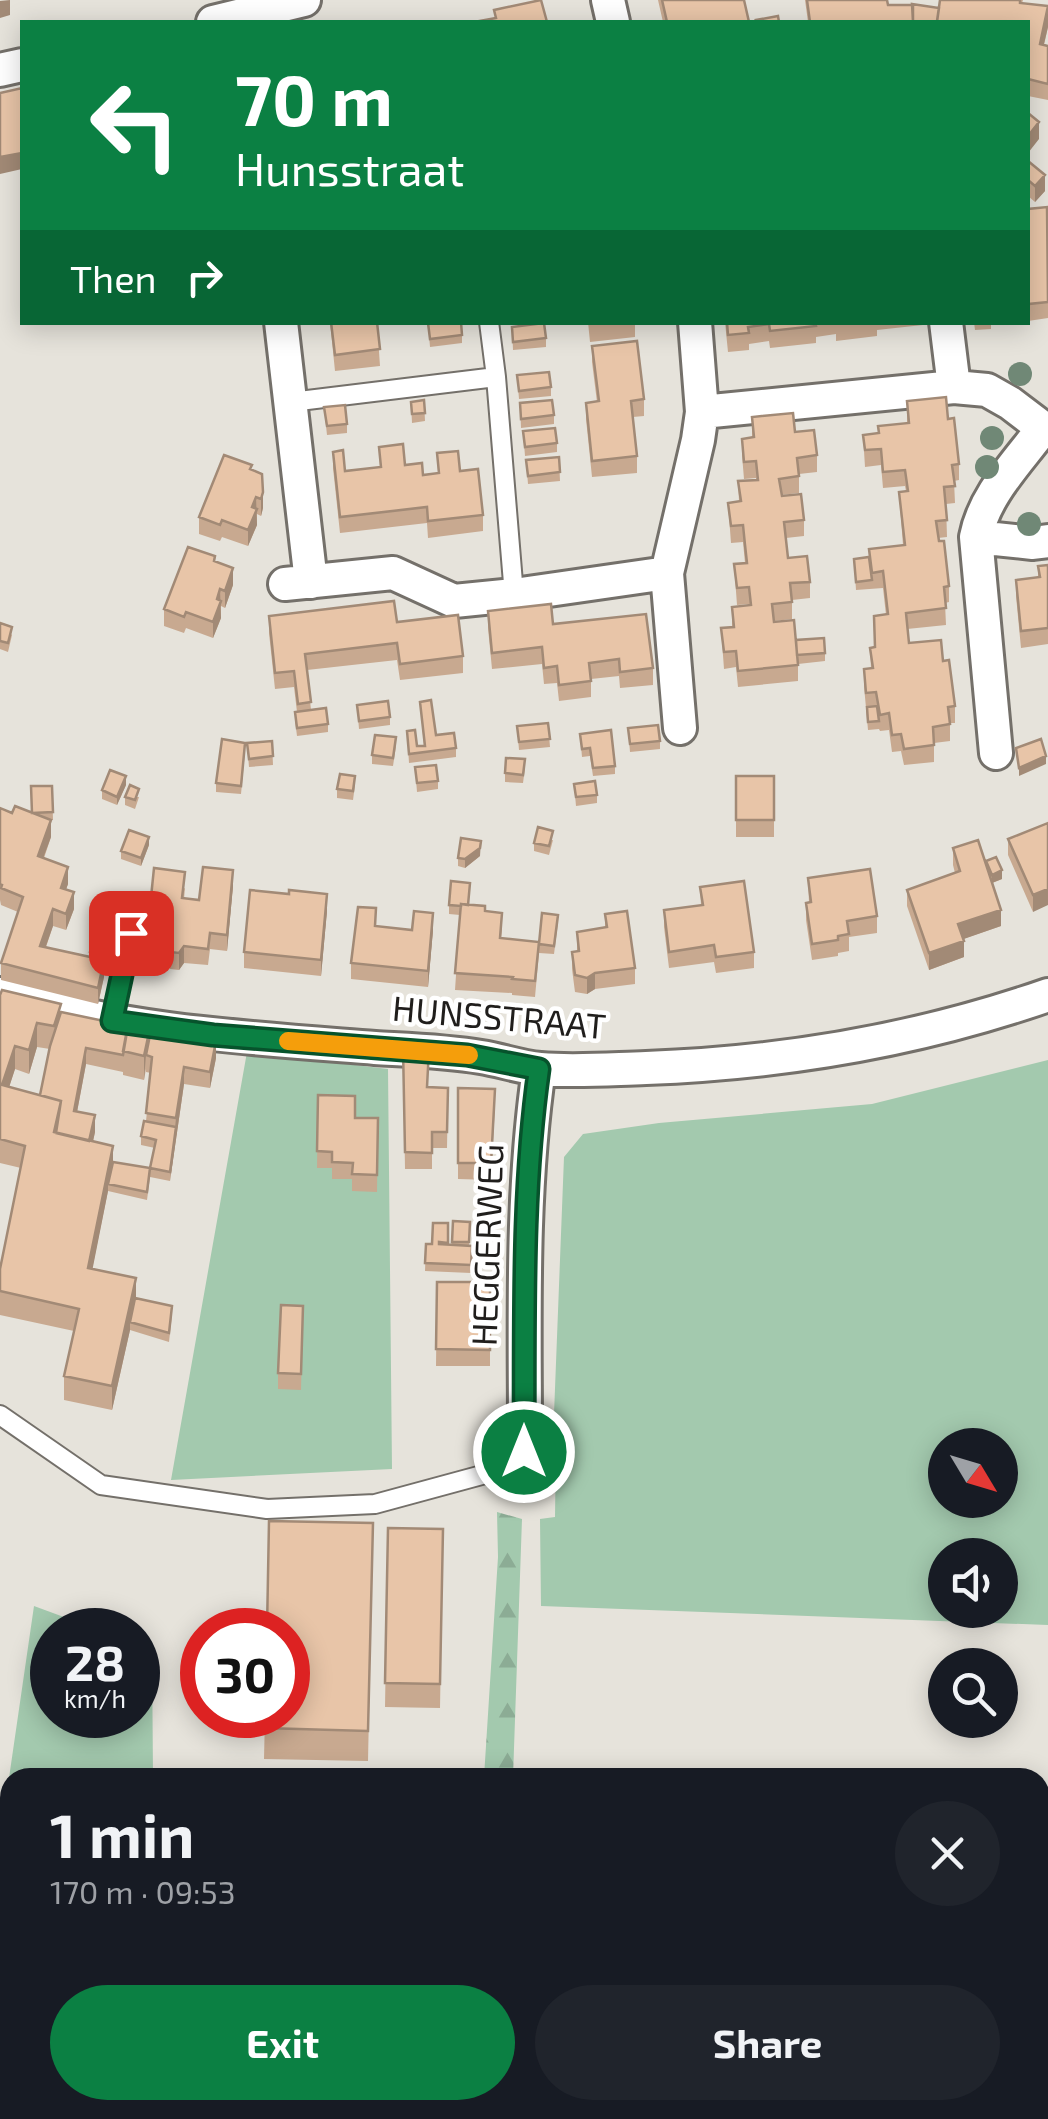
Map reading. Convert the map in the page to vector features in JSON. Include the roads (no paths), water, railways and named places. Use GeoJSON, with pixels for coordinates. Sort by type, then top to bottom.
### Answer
{"type":"FeatureCollection","features":[{"type":"Feature","properties":{"kind":"street"},"geometry":{"type":"LineString","coordinates":[[221,20],[304,0]]}},
{"type":"Feature","properties":{"kind":"street"},"geometry":{"type":"LineString","coordinates":[[281,325],[291,402],[298,583],[392,573],[454,601],[668,573]]}},
{"type":"Feature","properties":{"kind":"street"},"geometry":{"type":"LineString","coordinates":[[680,728],[668,573],[702,412],[695,325]]}},
{"type":"Feature","properties":{"kind":"street"},"geometry":{"type":"LineString","coordinates":[[946,325],[954,387]]}},
{"type":"Feature","properties":{"kind":"street"},"geometry":{"type":"LineString","coordinates":[[702,412],[954,387],[988,390],[1045,430],[987,502],[976,537],[996,753]]}},
{"type":"Feature","properties":{"kind":"street"},"geometry":{"type":"LineString","coordinates":[[976,537],[1048,541]]}},
{"type":"Feature","properties":{"kind":"street","name":"HUNSSTRAAT"},"geometry":{"type":"LineString","coordinates":[[0,994],[112,1021],[213,1035],[467,1055],[539,1069],[580,1070],[706,1066],[790,1056],[935,1028],[1048,995]]}},
{"type":"Feature","properties":{"kind":"street","name":"HEGGERWEG"},"geometry":{"type":"LineString","coordinates":[[525,1476],[528,1188],[539,1069]]}},
{"type":"Feature","properties":{"kind":"lane"},"geometry":{"type":"LineString","coordinates":[[490,325],[514,595]]}},
{"type":"Feature","properties":{"kind":"lane"},"geometry":{"type":"LineString","coordinates":[[291,402],[496,377]]}},
{"type":"Feature","properties":{"kind":"lane"},"geometry":{"type":"LineString","coordinates":[[112,1021],[131,933]]}},
{"type":"Feature","properties":{"kind":"lane"},"geometry":{"type":"LineString","coordinates":[[0,1415],[100,1485],[268,1509],[375,1504],[504,1469],[525,1476]]}}]}
